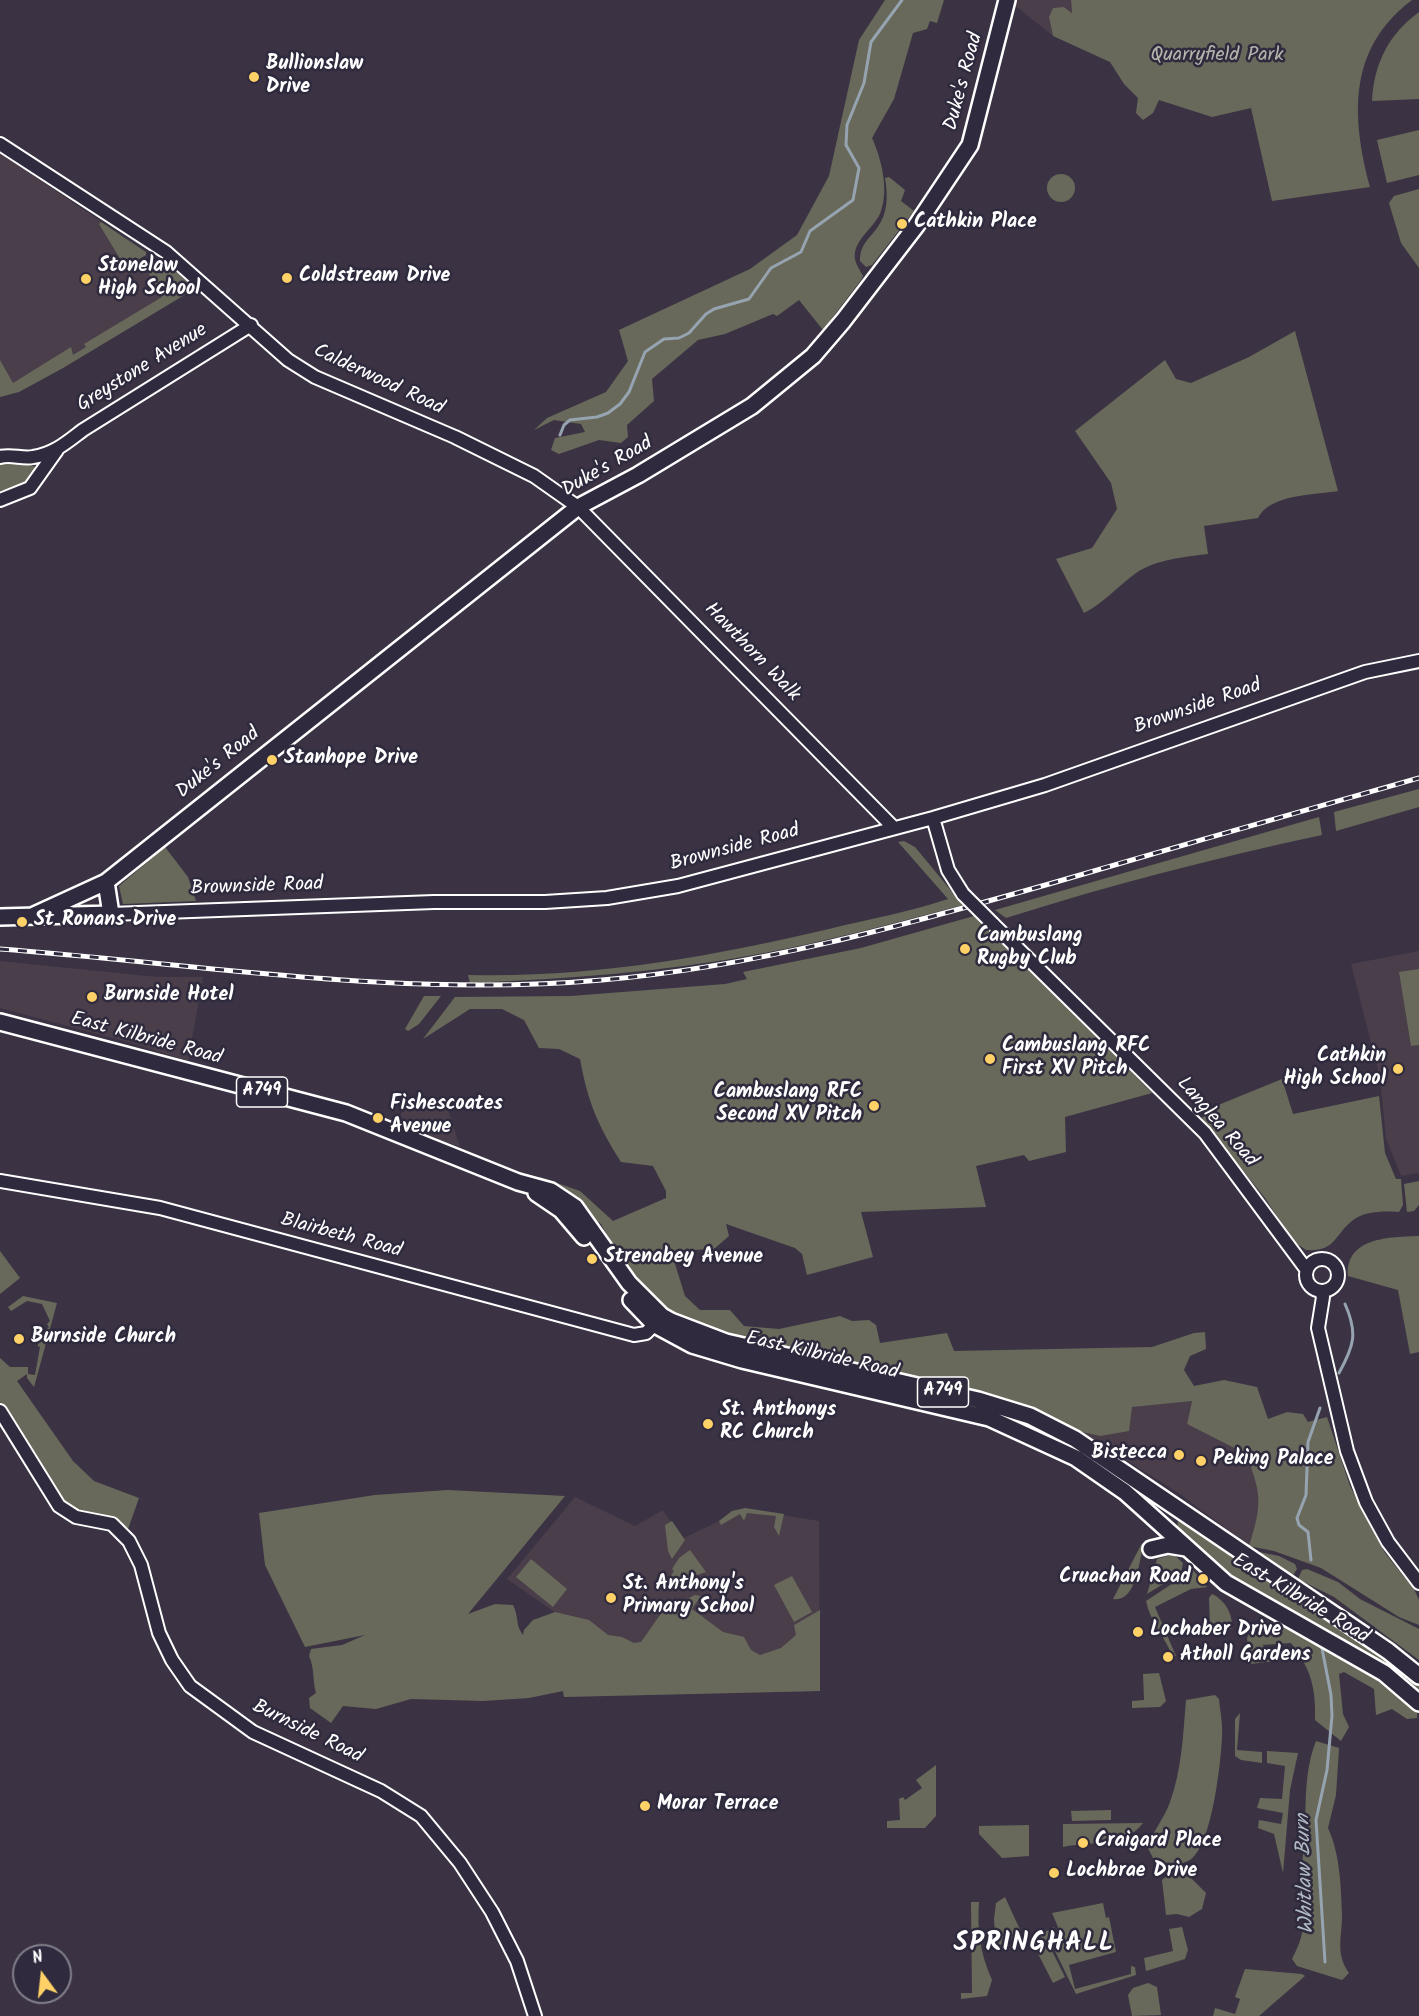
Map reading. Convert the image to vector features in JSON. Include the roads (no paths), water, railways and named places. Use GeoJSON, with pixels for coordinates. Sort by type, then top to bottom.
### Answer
{"type":"FeatureCollection","features":[{"type":"Feature","properties":{"kind":"main road","name":"Duke's Road"},"geometry":{"type":"LineString","coordinates":[[0,916],[34,915],[106,882],[578,507],[638,475],[752,406],[813,356],[916,226],[970,145],[1007,0]]}},
{"type":"Feature","properties":{"kind":"main road"},"geometry":{"type":"LineString","coordinates":[[106,882],[111,914]]}},
{"type":"Feature","properties":{"kind":"main road","name":"Brownside Road"},"geometry":{"type":"LineString","coordinates":[[34,915],[111,914]]}},
{"type":"Feature","properties":{"kind":"main road","name":"East Kilbride Road"},"geometry":{"type":"LineString","coordinates":[[0,1022],[346,1113],[518,1182],[551,1191],[571,1203],[659,1321],[682,1341],[716,1353],[989,1418],[1028,1434],[1076,1458],[1125,1492],[1226,1583],[1384,1674],[1419,1703]]}},
{"type":"Feature","properties":{"kind":"main road","name":"East Kilbride Road"},"geometry":{"type":"LineString","coordinates":[[659,1321],[726,1342],[978,1400],[1030,1416],[1099,1456],[1238,1552],[1388,1651],[1419,1676]]}},
{"type":"Feature","properties":{"kind":"main road"},"geometry":{"type":"LineString","coordinates":[[1151,1549],[1168,1545],[1186,1548]]}},
{"type":"Feature","properties":{"kind":"street","name":"Calderwood Road"},"geometry":{"type":"LineString","coordinates":[[0,144],[166,252],[288,360],[315,377],[454,437],[534,476],[578,507]]}},
{"type":"Feature","properties":{"kind":"street","name":"Greystone Avenue"},"geometry":{"type":"LineString","coordinates":[[0,500],[30,488],[57,450],[83,430],[251,325]]}},
{"type":"Feature","properties":{"kind":"street","name":"Greystone Avenue"},"geometry":{"type":"LineString","coordinates":[[0,457],[10,455],[32,458],[57,450]]}},
{"type":"Feature","properties":{"kind":"street","name":"Hawthorn Walk"},"geometry":{"type":"LineString","coordinates":[[578,507],[894,828]]}},
{"type":"Feature","properties":{"kind":"street","name":"Brownside Road"},"geometry":{"type":"LineString","coordinates":[[111,914],[608,898],[678,886],[933,818],[1068,778],[1179,736],[1365,672],[1419,660]]}},
{"type":"Feature","properties":{"kind":"street","name":"Langlea Road"},"geometry":{"type":"LineString","coordinates":[[933,818],[948,870],[963,894],[1205,1133],[1306,1269]]}},
{"type":"Feature","properties":{"kind":"street","name":"Blairbeth Road"},"geometry":{"type":"LineString","coordinates":[[0,1181],[160,1208],[634,1335],[643,1335],[659,1321]]}},
{"type":"Feature","properties":{"kind":"street"},"geometry":{"type":"LineString","coordinates":[[1321,1292],[1335,1286],[1339,1276],[1337,1268],[1324,1258],[1316,1259],[1306,1269],[1308,1284],[1321,1292],[1323,1298],[1318,1328],[1347,1451],[1366,1502],[1388,1542],[1419,1583]]}},
{"type":"Feature","properties":{"kind":"street","name":"Burnside Road"},"geometry":{"type":"LineString","coordinates":[[0,1412],[59,1506],[76,1517],[112,1524],[129,1541],[141,1565],[159,1633],[172,1660],[190,1686],[253,1732],[381,1791],[421,1816],[460,1863],[492,1912],[517,1961],[535,2016]]}},
{"type":"Feature","properties":{"kind":"waterway"},"geometry":{"type":"LineString","coordinates":[[560,435],[564,425],[570,420],[597,417],[608,413],[620,404],[629,392],[645,352],[664,339],[679,338],[689,333],[706,314],[714,309],[749,299],[771,268],[801,252],[810,231],[853,200],[859,168],[846,145],[847,125],[864,83],[871,42],[902,0]]}},
{"type":"Feature","properties":{"kind":"waterway","name":"Whitlaw Burn"},"geometry":{"type":"LineString","coordinates":[[1339,1373],[1351,1347],[1353,1331],[1345,1304]]}},
{"type":"Feature","properties":{"kind":"waterway","name":"Whitlaw Burn"},"geometry":{"type":"LineString","coordinates":[[1311,1560],[1308,1532],[1299,1525],[1297,1518],[1306,1495],[1308,1442],[1320,1408]]}},
{"type":"Feature","properties":{"kind":"waterway","name":"Whitlaw Burn"},"geometry":{"type":"LineString","coordinates":[[1321,1643],[1331,1695],[1332,1716],[1327,1770],[1316,1820],[1325,1962]]}},
{"type":"Feature","properties":{"kind":"railway"},"geometry":{"type":"LineString","coordinates":[[0,949],[300,977],[451,985],[602,980],[659,974],[772,955],[938,915],[1419,778]]}},
{"type":"Feature","properties":{"kind":"place","name":"Bullionslaw Drive"},"geometry":{"type":"Point","coordinates":[254,77]}},
{"type":"Feature","properties":{"kind":"place","name":"Cathkin Place"},"geometry":{"type":"Point","coordinates":[902,224]}},
{"type":"Feature","properties":{"kind":"place","name":"Coldstream Drive"},"geometry":{"type":"Point","coordinates":[287,278]}},
{"type":"Feature","properties":{"kind":"place","name":"Stonelaw High School"},"geometry":{"type":"Point","coordinates":[86,279]}},
{"type":"Feature","properties":{"kind":"place","name":"Stanhope Drive"},"geometry":{"type":"Point","coordinates":[272,760]}},
{"type":"Feature","properties":{"kind":"place","name":"St Ronans Drive"},"geometry":{"type":"Point","coordinates":[22,922]}},
{"type":"Feature","properties":{"kind":"place","name":"Cambuslang Rugby Club"},"geometry":{"type":"Point","coordinates":[965,949]}},
{"type":"Feature","properties":{"kind":"place","name":"Burnside Hotel"},"geometry":{"type":"Point","coordinates":[92,997]}},
{"type":"Feature","properties":{"kind":"place","name":"Cambuslang RFC First XV Pitch"},"geometry":{"type":"Point","coordinates":[990,1059]}},
{"type":"Feature","properties":{"kind":"place","name":"Cathkin High School"},"geometry":{"type":"Point","coordinates":[1398,1069]}},
{"type":"Feature","properties":{"kind":"place","name":"Cambuslang RFC Second XV Pitch"},"geometry":{"type":"Point","coordinates":[874,1106]}},
{"type":"Feature","properties":{"kind":"place","name":"Fishescoates Avenue"},"geometry":{"type":"Point","coordinates":[378,1118]}},
{"type":"Feature","properties":{"kind":"place","name":"Strenabey Avenue"},"geometry":{"type":"Point","coordinates":[592,1259]}},
{"type":"Feature","properties":{"kind":"place","name":"Burnside Church"},"geometry":{"type":"Point","coordinates":[19,1339]}},
{"type":"Feature","properties":{"kind":"place","name":"St. Anthonys RC Church"},"geometry":{"type":"Point","coordinates":[708,1424]}},
{"type":"Feature","properties":{"kind":"place","name":"Bistecca"},"geometry":{"type":"Point","coordinates":[1179,1455]}},
{"type":"Feature","properties":{"kind":"place","name":"Peking Palace"},"geometry":{"type":"Point","coordinates":[1201,1461]}},
{"type":"Feature","properties":{"kind":"place","name":"Cruachan Road"},"geometry":{"type":"Point","coordinates":[1203,1579]}},
{"type":"Feature","properties":{"kind":"place","name":"St. Anthony's Primary School"},"geometry":{"type":"Point","coordinates":[611,1598]}},
{"type":"Feature","properties":{"kind":"place","name":"Lochaber Drive"},"geometry":{"type":"Point","coordinates":[1138,1632]}},
{"type":"Feature","properties":{"kind":"place","name":"Atholl Gardens"},"geometry":{"type":"Point","coordinates":[1168,1657]}},
{"type":"Feature","properties":{"kind":"place","name":"Morar Terrace"},"geometry":{"type":"Point","coordinates":[645,1806]}},
{"type":"Feature","properties":{"kind":"place","name":"Craigard Place"},"geometry":{"type":"Point","coordinates":[1083,1843]}},
{"type":"Feature","properties":{"kind":"place","name":"Lochbrae Drive"},"geometry":{"type":"Point","coordinates":[1054,1873]}},
{"type":"Feature","properties":{"kind":"district","name":"SPRINGHALL"},"geometry":{"type":"Point","coordinates":[1034,1946]}},
{"type":"Feature","properties":{"kind":"park label","name":"Quarryfield Park"},"geometry":{"type":"Point","coordinates":[1217,57]}}]}
